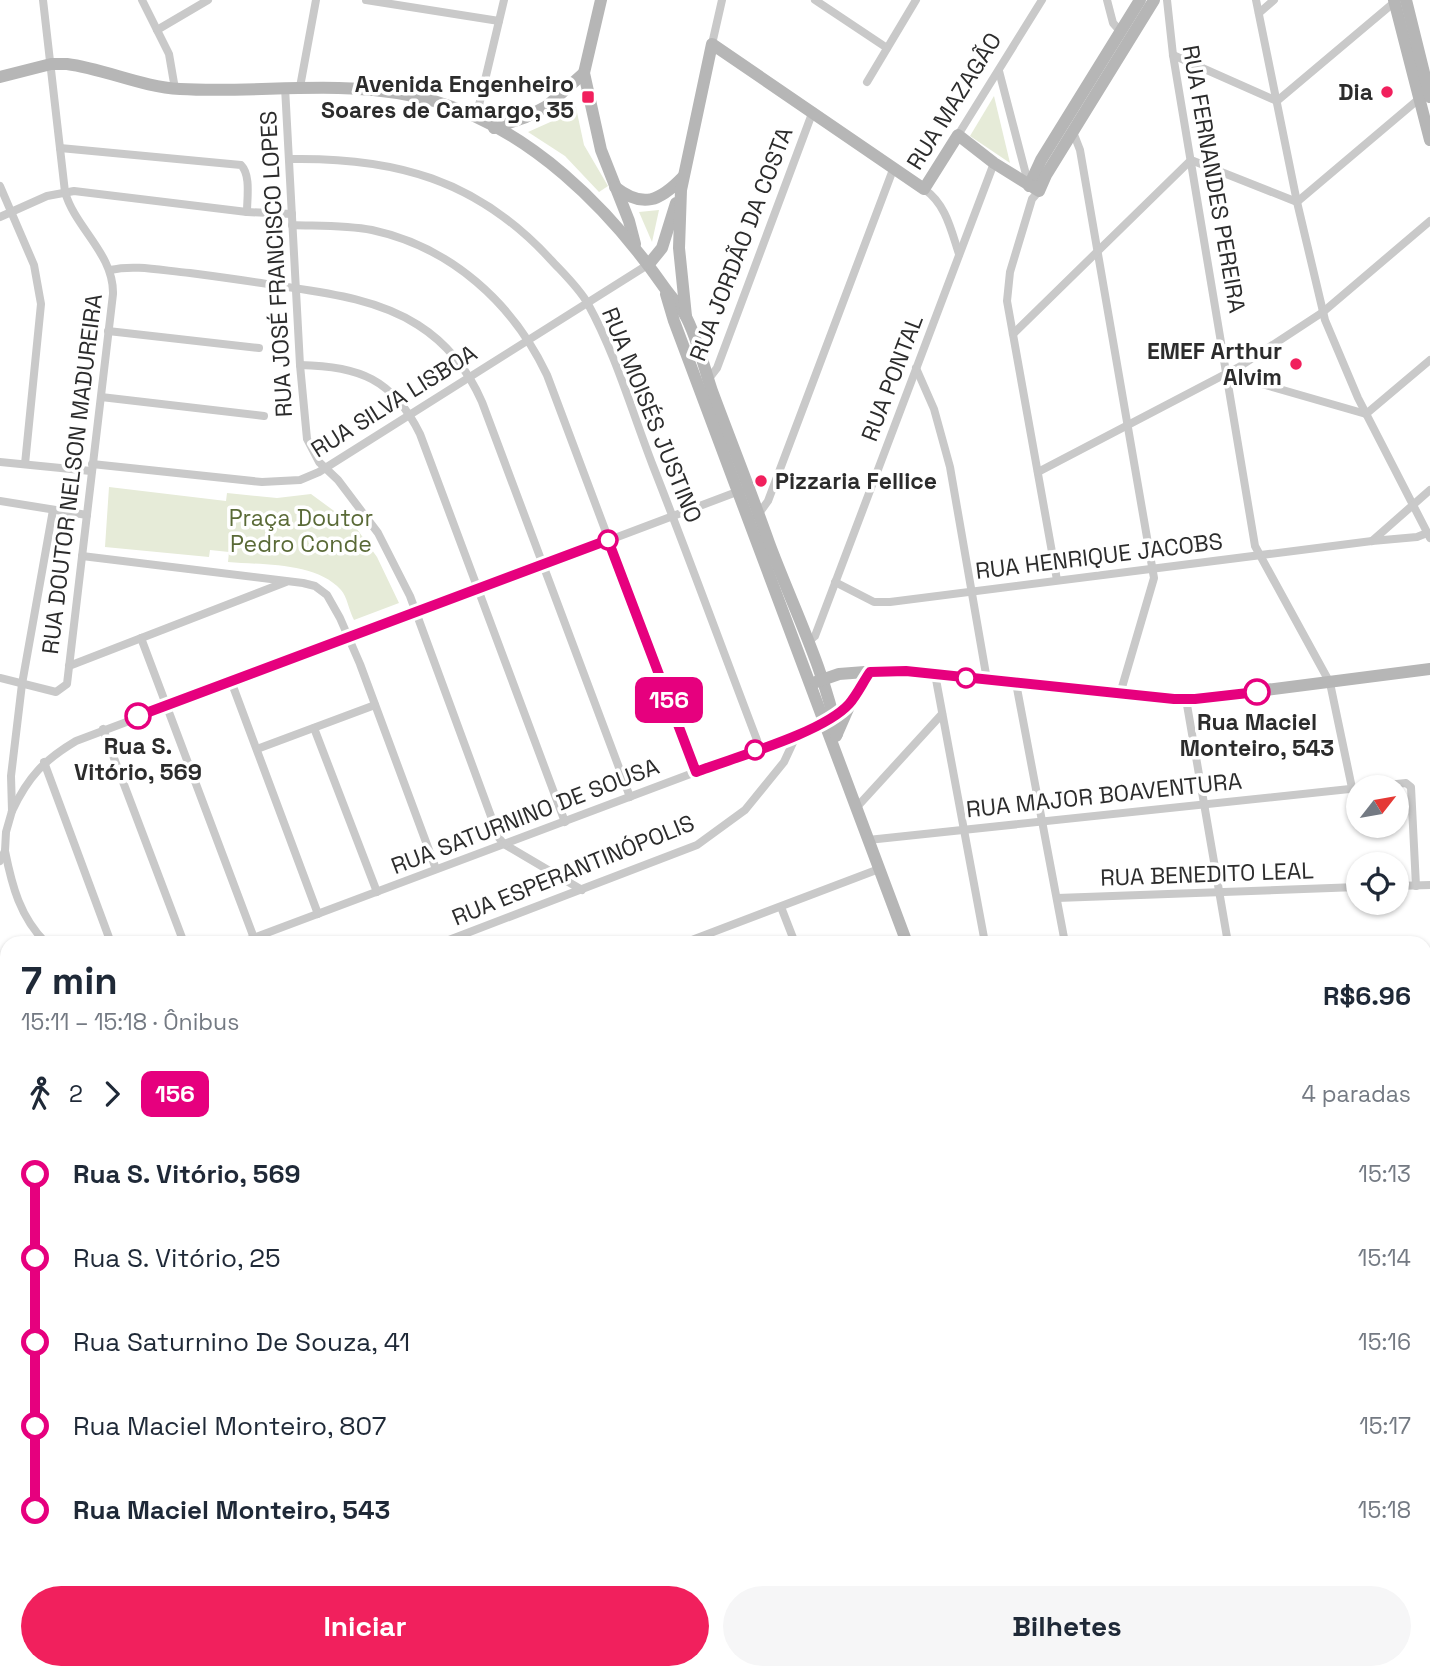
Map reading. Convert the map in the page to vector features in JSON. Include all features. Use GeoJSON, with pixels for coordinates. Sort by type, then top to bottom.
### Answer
{"type":"FeatureCollection","features":[{"type":"Feature","properties":{"kind":"street","name":"RUA DOUTOR NELSON MADUREIRA"},"geometry":{"type":"LineString","coordinates":[[0,678],[56,692],[61,691],[67,684],[113,294],[110,270],[73,213],[65,192],[43,0]]}},
{"type":"Feature","properties":{"kind":"street"},"geometry":{"type":"LineString","coordinates":[[142,0],[169,54],[175,89]]}},
{"type":"Feature","properties":{"kind":"street"},"geometry":{"type":"LineString","coordinates":[[157,30],[208,0]]}},
{"type":"Feature","properties":{"kind":"street"},"geometry":{"type":"LineString","coordinates":[[300,87],[316,0]]}},
{"type":"Feature","properties":{"kind":"street"},"geometry":{"type":"LineString","coordinates":[[366,0],[499,21]]}},
{"type":"Feature","properties":{"kind":"street"},"geometry":{"type":"LineString","coordinates":[[475,118],[504,0]]}},
{"type":"Feature","properties":{"kind":"street"},"geometry":{"type":"LineString","coordinates":[[601,0],[584,73],[594,127],[635,247]]}},
{"type":"Feature","properties":{"kind":"street"},"geometry":{"type":"LineString","coordinates":[[649,264],[662,248],[682,183],[722,0]]}},
{"type":"Feature","properties":{"kind":"street"},"geometry":{"type":"LineString","coordinates":[[815,0],[825,3],[887,48]]}},
{"type":"Feature","properties":{"kind":"street"},"geometry":{"type":"LineString","coordinates":[[867,82],[916,0]]}},
{"type":"Feature","properties":{"kind":"street","name":"RUA MAZAGÃO"},"geometry":{"type":"LineString","coordinates":[[924,189],[1042,0]]}},
{"type":"Feature","properties":{"kind":"street"},"geometry":{"type":"LineString","coordinates":[[1107,0],[1113,23],[1120,32]]}},
{"type":"Feature","properties":{"kind":"street","name":"RUA FERNANDES PEREIRA"},"geometry":{"type":"LineString","coordinates":[[1167,0],[1173,55],[1255,546],[1330,683],[1349,775]]}},
{"type":"Feature","properties":{"kind":"street"},"geometry":{"type":"LineString","coordinates":[[1256,0],[1297,202],[1323,312],[1367,414],[1429,536]]}},
{"type":"Feature","properties":{"kind":"street"},"geometry":{"type":"LineString","coordinates":[[1259,13],[1274,0]]}},
{"type":"Feature","properties":{"kind":"street"},"geometry":{"type":"LineString","coordinates":[[1033,192],[1073,132],[1148,1]]}},
{"type":"Feature","properties":{"kind":"street"},"geometry":{"type":"LineString","coordinates":[[1057,580],[1007,301],[1008,282],[1041,160],[1120,32],[1148,1]]}},
{"type":"Feature","properties":{"kind":"street"},"geometry":{"type":"LineString","coordinates":[[1148,1],[1168,14]]}},
{"type":"Feature","properties":{"kind":"street"},"geometry":{"type":"LineString","coordinates":[[1277,101],[1398,1],[1427,94],[1430,140]]}},
{"type":"Feature","properties":{"kind":"street"},"geometry":{"type":"LineString","coordinates":[[712,44],[924,189],[934,198],[950,222],[959,254]]}},
{"type":"Feature","properties":{"kind":"street"},"geometry":{"type":"LineString","coordinates":[[1173,55],[1277,101]]}},
{"type":"Feature","properties":{"kind":"street"},"geometry":{"type":"LineString","coordinates":[[0,77],[51,64],[79,66],[175,89],[211,91],[285,87],[351,88],[436,102],[494,128],[552,165],[606,215],[635,247],[686,316]]}},
{"type":"Feature","properties":{"kind":"street"},"geometry":{"type":"LineString","coordinates":[[999,71],[1033,192]]}},
{"type":"Feature","properties":{"kind":"street"},"geometry":{"type":"LineString","coordinates":[[494,128],[547,106],[584,73]]}},
{"type":"Feature","properties":{"kind":"street","name":"RUA JOSÉ FRANCISCO LOPES"},"geometry":{"type":"LineString","coordinates":[[285,87],[300,365],[307,439],[313,453],[346,489],[378,533],[392,558],[416,612],[493,824],[504,844]]}},
{"type":"Feature","properties":{"kind":"street"},"geometry":{"type":"LineString","coordinates":[[1297,202],[1427,94]]}},
{"type":"Feature","properties":{"kind":"street","name":"RUA JORDÃO DA COSTA"},"geometry":{"type":"LineString","coordinates":[[704,383],[717,368],[813,111]]}},
{"type":"Feature","properties":{"kind":"street"},"geometry":{"type":"LineString","coordinates":[[521,118],[518,131],[522,144]]}},
{"type":"Feature","properties":{"kind":"street"},"geometry":{"type":"LineString","coordinates":[[1073,132],[1080,150],[1154,569],[1153,584],[1120,694]]}},
{"type":"Feature","properties":{"kind":"street"},"geometry":{"type":"LineString","coordinates":[[958,135],[1033,192]]}},
{"type":"Feature","properties":{"kind":"street"},"geometry":{"type":"LineString","coordinates":[[60,148],[241,165],[246,170],[247,212]]}},
{"type":"Feature","properties":{"kind":"street","name":"RUA MOISÉS JUSTINO"},"geometry":{"type":"LineString","coordinates":[[289,159],[341,159],[379,163],[406,169],[456,188],[521,229],[586,302],[608,344],[760,748]]}},
{"type":"Feature","properties":{"kind":"street"},"geometry":{"type":"LineString","coordinates":[[1013,334],[1191,160],[1297,202]]}},
{"type":"Feature","properties":{"kind":"street","name":"RUA PONTAL"},"geometry":{"type":"LineString","coordinates":[[807,643],[815,636],[994,163]]}},
{"type":"Feature","properties":{"kind":"street"},"geometry":{"type":"LineString","coordinates":[[754,517],[768,501],[894,167]]}},
{"type":"Feature","properties":{"kind":"street"},"geometry":{"type":"LineString","coordinates":[[615,187],[634,199],[651,200],[682,183]]}},
{"type":"Feature","properties":{"kind":"street"},"geometry":{"type":"LineString","coordinates":[[682,183],[679,248],[686,316],[704,383],[829,720],[856,808],[904,936]]}},
{"type":"Feature","properties":{"kind":"street"},"geometry":{"type":"LineString","coordinates":[[0,186],[34,265],[41,304],[25,464]]}},
{"type":"Feature","properties":{"kind":"street"},"geometry":{"type":"LineString","coordinates":[[0,217],[47,196],[65,192],[96,193],[247,212],[292,214]]}},
{"type":"Feature","properties":{"kind":"street"},"geometry":{"type":"LineString","coordinates":[[606,215],[617,217],[623,208]]}},
{"type":"Feature","properties":{"kind":"street"},"geometry":{"type":"LineString","coordinates":[[1038,472],[1227,374],[1323,312],[1430,221]]}},
{"type":"Feature","properties":{"kind":"street"},"geometry":{"type":"LineString","coordinates":[[292,225],[371,230],[397,237],[440,256],[494,298],[528,338],[547,375],[696,772]]}},
{"type":"Feature","properties":{"kind":"street","name":"RUA SILVA LISBOA"},"geometry":{"type":"LineString","coordinates":[[0,462],[262,482],[300,480],[326,468],[649,264]]}},
{"type":"Feature","properties":{"kind":"street"},"geometry":{"type":"LineString","coordinates":[[110,270],[133,267],[348,297],[398,314],[437,339],[470,376],[482,402],[630,797]]}},
{"type":"Feature","properties":{"kind":"street"},"geometry":{"type":"LineString","coordinates":[[665,288],[674,321],[704,383]]}},
{"type":"Feature","properties":{"kind":"street"},"geometry":{"type":"LineString","coordinates":[[108,331],[258,348]]}},
{"type":"Feature","properties":{"kind":"street"},"geometry":{"type":"LineString","coordinates":[[1367,414],[1430,360]]}},
{"type":"Feature","properties":{"kind":"street"},"geometry":{"type":"LineString","coordinates":[[300,365],[337,367],[368,376],[398,398],[410,414],[565,822]]}},
{"type":"Feature","properties":{"kind":"street"},"geometry":{"type":"LineString","coordinates":[[916,368],[934,409],[942,436],[987,680]]}},
{"type":"Feature","properties":{"kind":"street"},"geometry":{"type":"LineString","coordinates":[[1227,374],[1367,414]]}},
{"type":"Feature","properties":{"kind":"street"},"geometry":{"type":"LineString","coordinates":[[101,397],[264,416]]}},
{"type":"Feature","properties":{"kind":"street"},"geometry":{"type":"LineString","coordinates":[[40,936],[26,921],[11,884],[3,831],[24,786],[44,762],[76,741],[743,489]]}},
{"type":"Feature","properties":{"kind":"street"},"geometry":{"type":"LineString","coordinates":[[1372,541],[1430,490]]}},
{"type":"Feature","properties":{"kind":"street"},"geometry":{"type":"LineString","coordinates":[[0,501],[86,515]]}},
{"type":"Feature","properties":{"kind":"street"},"geometry":{"type":"LineString","coordinates":[[12,811],[11,776],[22,684],[53,510]]}},
{"type":"Feature","properties":{"kind":"street"},"geometry":{"type":"LineString","coordinates":[[754,517],[807,643],[815,682]]}},
{"type":"Feature","properties":{"kind":"street","name":"RUA HENRIQUE JACOBS"},"geometry":{"type":"LineString","coordinates":[[835,582],[877,603],[1429,536]]}},
{"type":"Feature","properties":{"kind":"street"},"geometry":{"type":"LineString","coordinates":[[82,556],[289,581],[315,586],[327,595],[349,637],[436,869]]}},
{"type":"Feature","properties":{"kind":"street"},"geometry":{"type":"LineString","coordinates":[[69,666],[289,581]]}},
{"type":"Feature","properties":{"kind":"street"},"geometry":{"type":"LineString","coordinates":[[141,638],[253,936]]}},
{"type":"Feature","properties":{"kind":"street"},"geometry":{"type":"LineString","coordinates":[[815,682],[839,674],[891,670],[1186,699],[1430,669]]}},
{"type":"Feature","properties":{"kind":"street"},"geometry":{"type":"LineString","coordinates":[[835,738],[853,698],[870,672]]}},
{"type":"Feature","properties":{"kind":"street"},"geometry":{"type":"LineString","coordinates":[[839,674],[849,679],[853,698]]}},
{"type":"Feature","properties":{"kind":"street"},"geometry":{"type":"LineString","coordinates":[[935,674],[984,936]]}},
{"type":"Feature","properties":{"kind":"street"},"geometry":{"type":"LineString","coordinates":[[231,681],[318,914]]}},
{"type":"Feature","properties":{"kind":"street"},"geometry":{"type":"LineString","coordinates":[[1016,683],[1064,936]]}},
{"type":"Feature","properties":{"kind":"street"},"geometry":{"type":"LineString","coordinates":[[829,720],[853,698]]}},
{"type":"Feature","properties":{"kind":"street"},"geometry":{"type":"LineString","coordinates":[[1186,699],[1227,936]]}},
{"type":"Feature","properties":{"kind":"street"},"geometry":{"type":"LineString","coordinates":[[257,749],[375,705]]}},
{"type":"Feature","properties":{"kind":"street"},"geometry":{"type":"LineString","coordinates":[[856,808],[942,714]]}},
{"type":"Feature","properties":{"kind":"street","name":"RUA SATURNINO DE SOUSA"},"geometry":{"type":"LineString","coordinates":[[259,936],[829,720]]}},
{"type":"Feature","properties":{"kind":"street"},"geometry":{"type":"LineString","coordinates":[[314,728],[377,892]]}},
{"type":"Feature","properties":{"kind":"street"},"geometry":{"type":"LineString","coordinates":[[103,729],[181,936]]}},
{"type":"Feature","properties":{"kind":"street","name":"RUA ESPERANTINÓPOLIS"},"geometry":{"type":"LineString","coordinates":[[460,936],[677,853],[713,835],[745,810],[767,784],[784,762],[797,734]]}},
{"type":"Feature","properties":{"kind":"street"},"geometry":{"type":"LineString","coordinates":[[44,762],[108,936]]}},
{"type":"Feature","properties":{"kind":"street","name":"RUA MAJOR BOAVENTURA"},"geometry":{"type":"LineString","coordinates":[[1409,785],[1416,886]]}},
{"type":"Feature","properties":{"kind":"street","name":"RUA MAJOR BOAVENTURA"},"geometry":{"type":"LineString","coordinates":[[868,840],[1346,789]]}},
{"type":"Feature","properties":{"kind":"street"},"geometry":{"type":"LineString","coordinates":[[504,844],[582,890]]}},
{"type":"Feature","properties":{"kind":"street"},"geometry":{"type":"LineString","coordinates":[[0,861],[5,851]]}},
{"type":"Feature","properties":{"kind":"street"},"geometry":{"type":"LineString","coordinates":[[702,936],[879,869]]}},
{"type":"Feature","properties":{"kind":"street"},"geometry":{"type":"LineString","coordinates":[[1409,886],[1430,885]]}},
{"type":"Feature","properties":{"kind":"street","name":"RUA BENEDITO LEAL"},"geometry":{"type":"LineString","coordinates":[[1057,898],[1346,887]]}},
{"type":"Feature","properties":{"kind":"street"},"geometry":{"type":"LineString","coordinates":[[780,906],[792,936]]}},
{"type":"Feature","properties":{"kind":"green space"},"geometry":{"type":"Polygon","coordinates":[[[994,96],[1010,163],[970,136],[994,96]]]}},
{"type":"Feature","properties":{"kind":"green space"},"geometry":{"type":"Polygon","coordinates":[[[575,103],[584,145],[608,186],[599,192],[565,156],[528,132],[557,119],[575,103]]]}},
{"type":"Feature","properties":{"kind":"green space"},"geometry":{"type":"Polygon","coordinates":[[[659,210],[652,242],[639,212],[659,210]]]}},
{"type":"Feature","properties":{"kind":"green space","name":"Praça Doutor Pedro Conde"},"geometry":{"type":"Polygon","coordinates":[[[109,487],[226,501],[227,493],[277,498],[311,494],[345,519],[349,518],[377,557],[399,603],[354,620],[341,590],[318,574],[273,565],[228,562],[229,552],[210,550],[209,557],[105,547],[109,487]]]}},
{"type":"Feature","properties":{"kind":"bus line","name":"156"},"geometry":{"type":"LineString","coordinates":[[138,716],[608,540],[696,772],[834,717],[852,701],[870,672],[906,671],[1174,699],[1257,692]]}},
{"type":"Feature","properties":{"kind":"place","name":"Dia"},"geometry":{"type":"Point","coordinates":[1387,92]}},
{"type":"Feature","properties":{"kind":"place","name":"Avenida Engenheiro Soares de Camargo, 35"},"geometry":{"type":"Point","coordinates":[588,97]}},
{"type":"Feature","properties":{"kind":"place","name":"EMEF Arthur Alvim"},"geometry":{"type":"Point","coordinates":[1296,364]}},
{"type":"Feature","properties":{"kind":"place","name":"Pizzaria Fellice"},"geometry":{"type":"Point","coordinates":[761,481]}},
{"type":"Feature","properties":{"kind":"place","name":"Rua Maciel Monteiro, 543"},"geometry":{"type":"Point","coordinates":[1257,692]}},
{"type":"Feature","properties":{"kind":"place","name":"Rua S. Vitório, 569"},"geometry":{"type":"Point","coordinates":[138,716]}}]}
